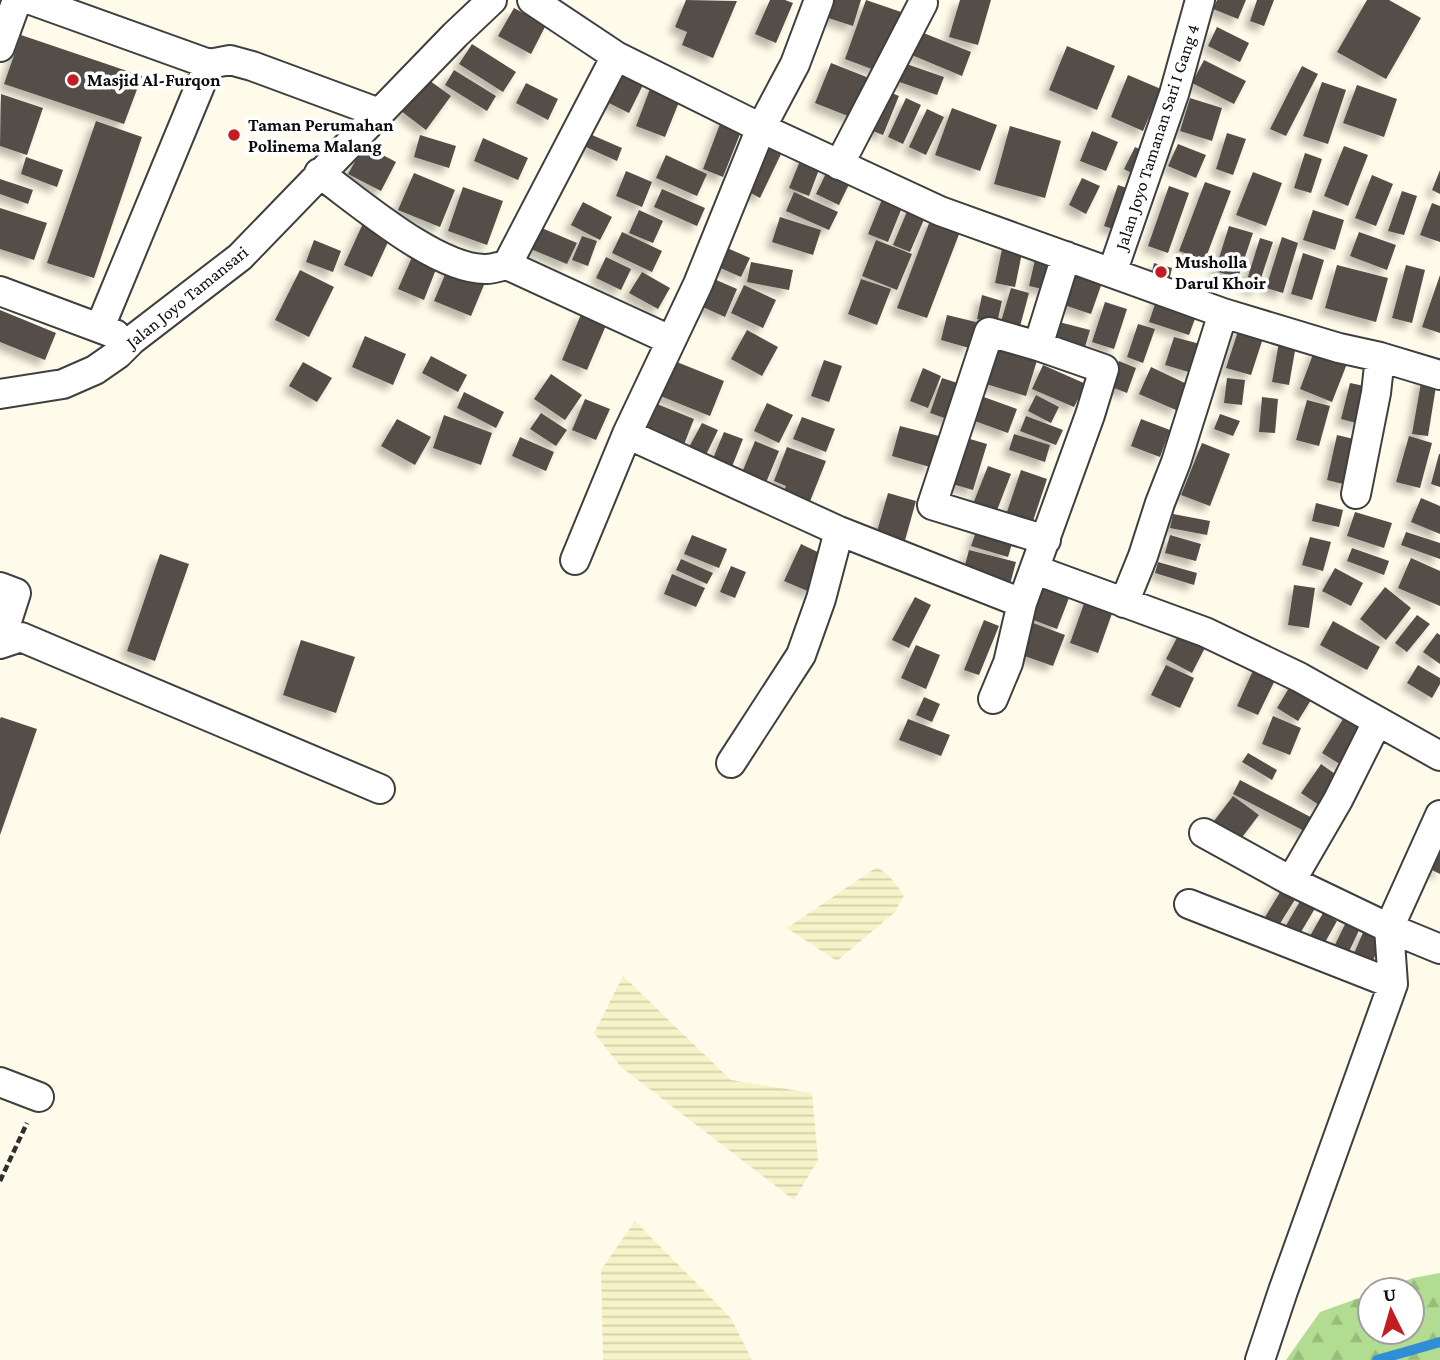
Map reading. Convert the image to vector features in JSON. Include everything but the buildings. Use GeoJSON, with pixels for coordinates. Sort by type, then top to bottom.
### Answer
{"type":"FeatureCollection","features":[{"type":"Feature","properties":{"kind":"street"},"geometry":{"type":"LineString","coordinates":[[0,47],[17,0]]}},
{"type":"Feature","properties":{"kind":"street"},"geometry":{"type":"LineString","coordinates":[[31,0],[209,64],[230,60],[252,66],[379,113]]}},
{"type":"Feature","properties":{"kind":"street","name":"Jalan Joyo Tamansari"},"geometry":{"type":"LineString","coordinates":[[0,394],[63,384],[95,370],[240,257],[319,173],[492,0]]}},
{"type":"Feature","properties":{"kind":"street"},"geometry":{"type":"LineString","coordinates":[[531,0],[616,56],[761,128],[940,211],[1223,313],[1440,375]]}},
{"type":"Feature","properties":{"kind":"street"},"geometry":{"type":"LineString","coordinates":[[575,560],[626,434],[698,284],[761,128],[794,64],[819,0]]}},
{"type":"Feature","properties":{"kind":"street","name":"Jalan Joyo Tamanan Sari I Gang 4"},"geometry":{"type":"LineString","coordinates":[[1112,273],[1174,94],[1200,0]]}},
{"type":"Feature","properties":{"kind":"street"},"geometry":{"type":"LineString","coordinates":[[839,165],[923,3]]}},
{"type":"Feature","properties":{"kind":"street"},"geometry":{"type":"LineString","coordinates":[[507,265],[616,56]]}},
{"type":"Feature","properties":{"kind":"street"},"geometry":{"type":"LineString","coordinates":[[100,327],[209,64]]}},
{"type":"Feature","properties":{"kind":"street"},"geometry":{"type":"LineString","coordinates":[[319,173],[423,248],[461,265],[486,269],[507,265],[670,341]]}},
{"type":"Feature","properties":{"kind":"street"},"geometry":{"type":"LineString","coordinates":[[1038,346],[1066,256]]}},
{"type":"Feature","properties":{"kind":"street"},"geometry":{"type":"LineString","coordinates":[[0,291],[132,341]]}},
{"type":"Feature","properties":{"kind":"street"},"geometry":{"type":"LineString","coordinates":[[1124,603],[1176,462],[1223,313]]}},
{"type":"Feature","properties":{"kind":"street"},"geometry":{"type":"LineString","coordinates":[[993,699],[1008,663],[1022,603],[1046,540],[1104,369],[989,332],[932,505],[1046,540]]}},
{"type":"Feature","properties":{"kind":"street"},"geometry":{"type":"LineString","coordinates":[[1356,494],[1376,393],[1380,357]]}},
{"type":"Feature","properties":{"kind":"street"},"geometry":{"type":"LineString","coordinates":[[626,434],[839,531],[1022,603]]}},
{"type":"Feature","properties":{"kind":"street"},"geometry":{"type":"LineString","coordinates":[[731,763],[801,655],[821,599],[839,531]]}},
{"type":"Feature","properties":{"kind":"street"},"geometry":{"type":"LineString","coordinates":[[1035,570],[1205,632],[1299,677],[1440,756]]}},
{"type":"Feature","properties":{"kind":"street"},"geometry":{"type":"LineString","coordinates":[[0,587],[16,593],[0,644]]}},
{"type":"Feature","properties":{"kind":"street"},"geometry":{"type":"LineString","coordinates":[[0,644],[21,637],[380,789]]}},
{"type":"Feature","properties":{"kind":"street"},"geometry":{"type":"LineString","coordinates":[[1291,881],[1338,800],[1377,722]]}},
{"type":"Feature","properties":{"kind":"street"},"geometry":{"type":"LineString","coordinates":[[1261,1360],[1393,984],[1388,928],[1440,815]]}},
{"type":"Feature","properties":{"kind":"street"},"geometry":{"type":"LineString","coordinates":[[1204,833],[1291,881],[1388,928],[1440,949]]}},
{"type":"Feature","properties":{"kind":"street"},"geometry":{"type":"LineString","coordinates":[[1189,904],[1393,984]]}},
{"type":"Feature","properties":{"kind":"street"},"geometry":{"type":"LineString","coordinates":[[0,1082],[39,1097]]}},
{"type":"Feature","properties":{"kind":"path"},"geometry":{"type":"LineString","coordinates":[[0,1181],[39,1097]]}},
{"type":"Feature","properties":{"kind":"shaded area"},"geometry":{"type":"Polygon","coordinates":[[[877,867],[889,876],[904,895],[895,912],[837,961],[787,928],[877,867]]]}},
{"type":"Feature","properties":{"kind":"shaded area"},"geometry":{"type":"Polygon","coordinates":[[[623,976],[731,1080],[812,1093],[818,1160],[794,1200],[621,1067],[594,1033],[623,976]]]}},
{"type":"Feature","properties":{"kind":"shaded area"},"geometry":{"type":"Polygon","coordinates":[[[635,1221],[731,1318],[752,1360],[603,1360],[601,1270],[635,1221]]]}},
{"type":"Feature","properties":{"kind":"green space"},"geometry":{"type":"Polygon","coordinates":[[[1440,1273],[1440,1360],[1286,1360],[1320,1312],[1356,1299],[1356,1346],[1426,1346],[1426,1276],[1424,1276],[1440,1273]]]}},
{"type":"Feature","properties":{"kind":"waterway"},"geometry":{"type":"LineString","coordinates":[[1377,1360],[1440,1342]]}},
{"type":"Feature","properties":{"kind":"place","name":"Masjid Al-Furqon"},"geometry":{"type":"Point","coordinates":[73,80]}},
{"type":"Feature","properties":{"kind":"place","name":"Taman Perumahan Polinema Malang"},"geometry":{"type":"Point","coordinates":[234,135]}},
{"type":"Feature","properties":{"kind":"place","name":"Musholla Darul Khoir"},"geometry":{"type":"Point","coordinates":[1161,272]}}]}
